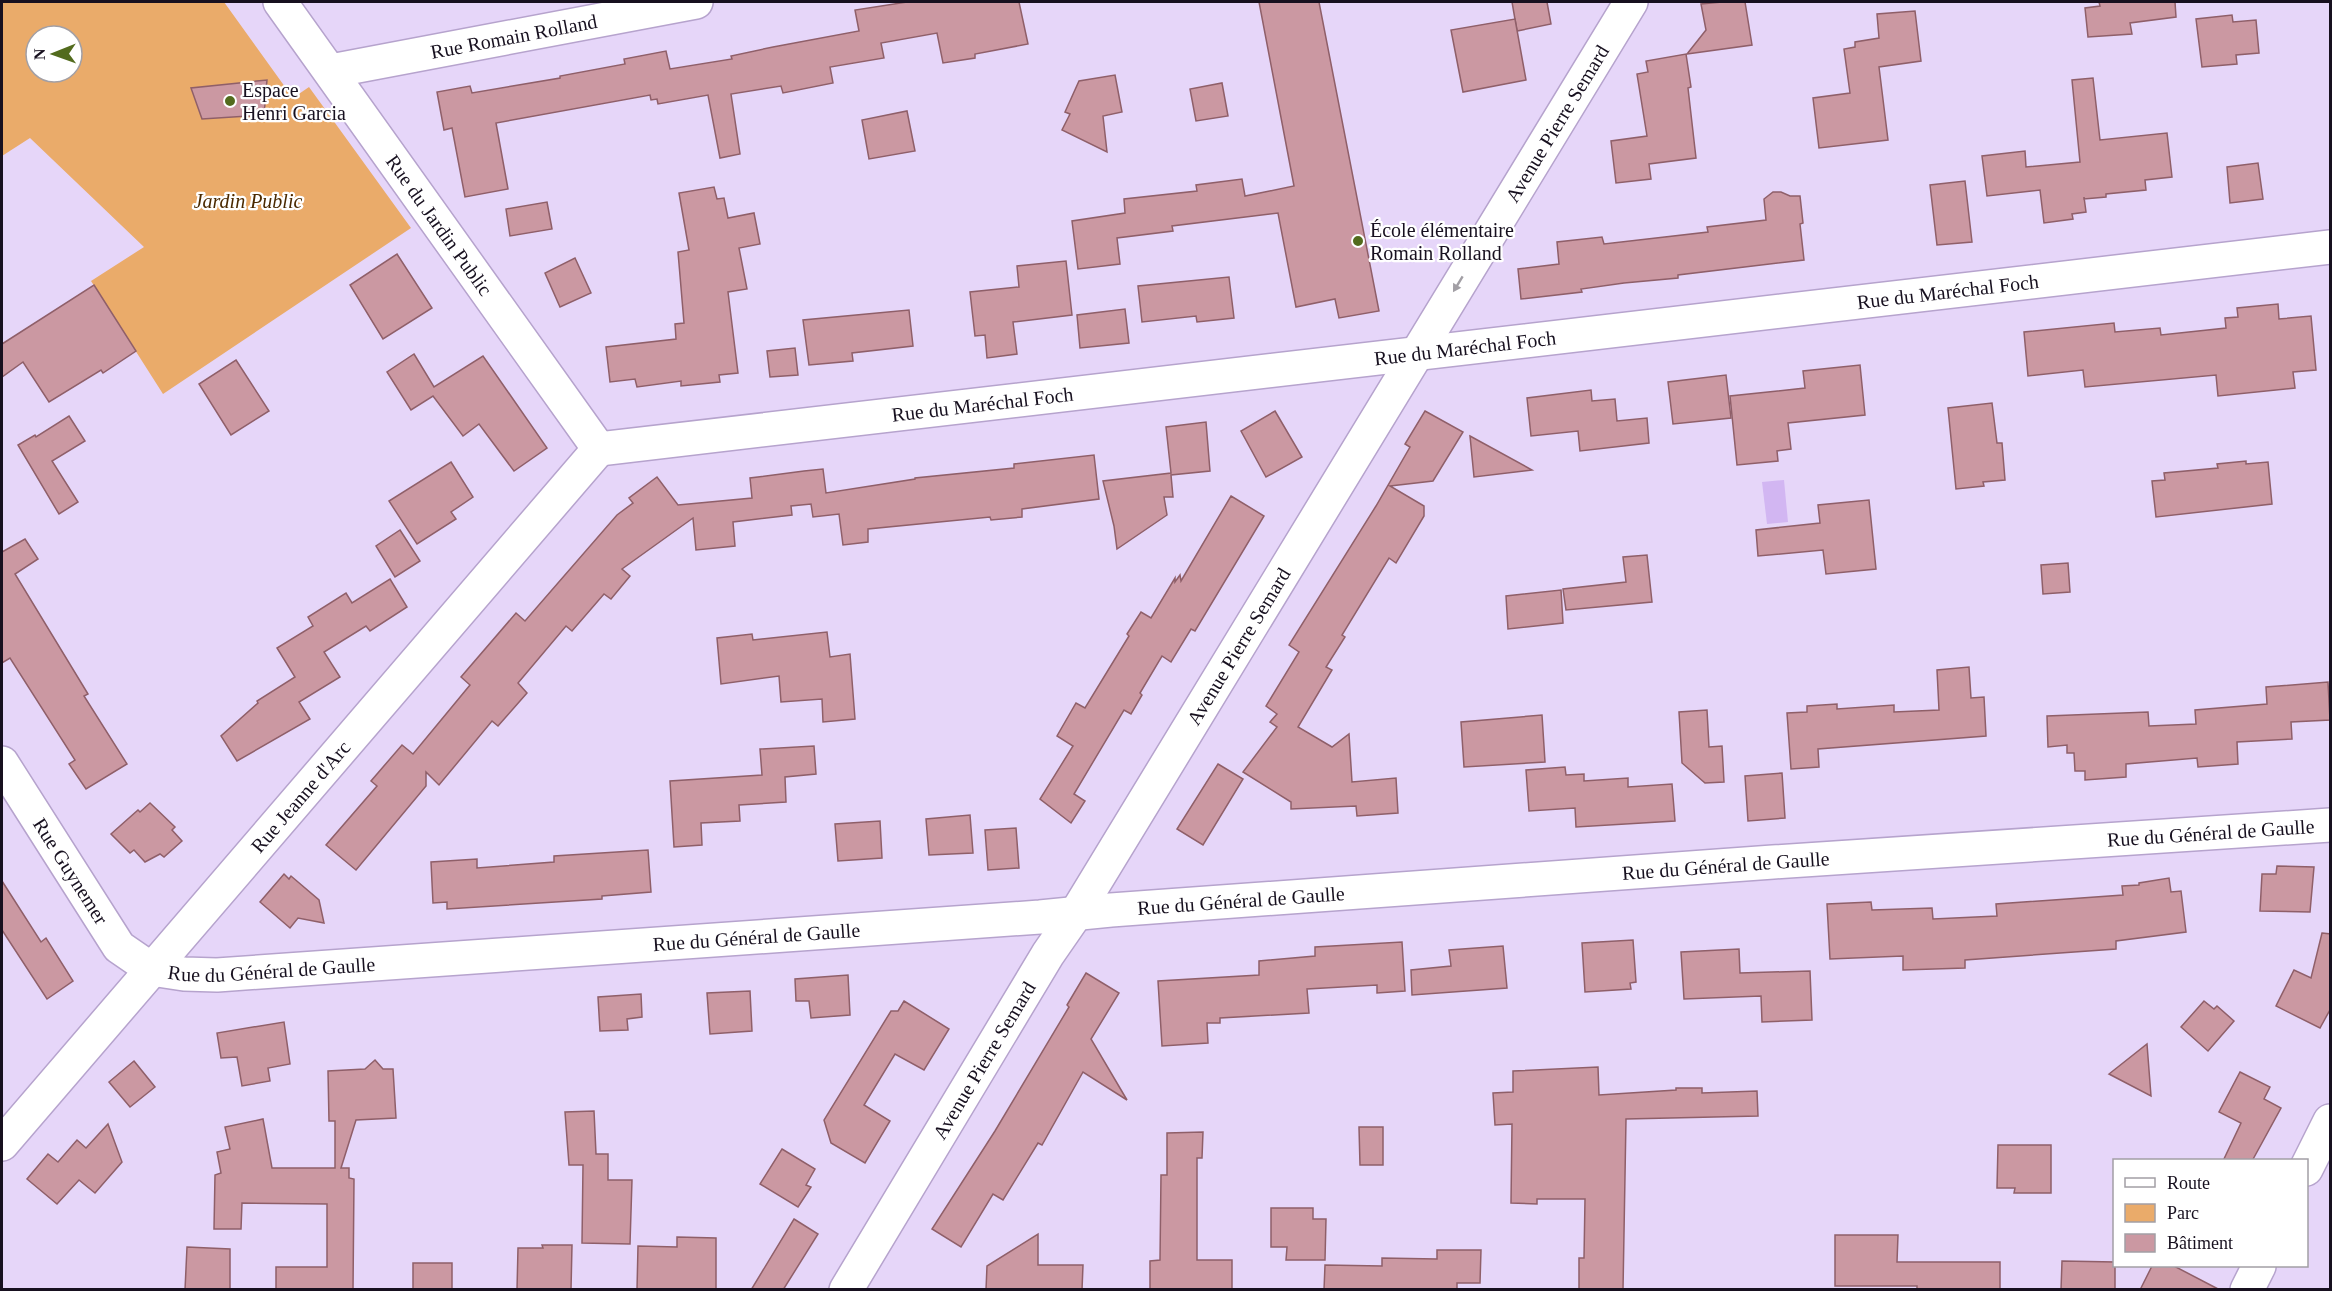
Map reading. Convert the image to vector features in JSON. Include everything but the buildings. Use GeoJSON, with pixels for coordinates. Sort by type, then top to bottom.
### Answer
{"type":"FeatureCollection","features":[{"type":"Feature","properties":{"kind":"street","name":"Rue du Jardin Public"},"geometry":{"type":"LineString","coordinates":[[280,2],[599,449]]}},
{"type":"Feature","properties":{"kind":"street","name":"Rue Romain Rolland"},"geometry":{"type":"LineString","coordinates":[[331,71],[696,2]]}},
{"type":"Feature","properties":{"kind":"street","name":"Avenue Pierre Semard"},"geometry":{"type":"LineString","coordinates":[[846,1290],[1048,954],[1075,915],[1631,2]]}},
{"type":"Feature","properties":{"kind":"street","name":"Rue du Maréchal Foch"},"geometry":{"type":"LineString","coordinates":[[599,449],[2331,248]]}},
{"type":"Feature","properties":{"kind":"street","name":"Rue Jeanne d'Arc"},"geometry":{"type":"LineString","coordinates":[[2,1144],[599,449]]}},
{"type":"Feature","properties":{"kind":"street","name":"Rue Guynemer"},"geometry":{"type":"LineString","coordinates":[[2,763],[119,947],[151,969]]}},
{"type":"Feature","properties":{"kind":"street","name":"Rue du Général de Gaulle"},"geometry":{"type":"LineString","coordinates":[[151,969],[184,974],[217,975],[1075,915],[1111,910],[1762,862],[2331,825]]}},
{"type":"Feature","properties":{"kind":"street"},"geometry":{"type":"LineString","coordinates":[[2308,1167],[2331,1121]]}},
{"type":"Feature","properties":{"kind":"street"},"geometry":{"type":"LineString","coordinates":[[2247,1290],[2258,1267]]}},
{"type":"Feature","properties":{"kind":"green space","name":"Jardin Public"},"geometry":{"type":"Polygon","coordinates":[[[2,2],[224,2],[293,98],[309,87],[411,228],[163,394],[91,281],[144,247],[30,138],[2,156],[2,2]]]}},
{"type":"Feature","properties":{"kind":"shaded area"},"geometry":{"type":"Polygon","coordinates":[[[1784,480],[1788,522],[1767,524],[1762,482],[1784,480]]]}},
{"type":"Feature","properties":{"kind":"place","name":"Espace Henri Garcia"},"geometry":{"type":"Point","coordinates":[230,101]}},
{"type":"Feature","properties":{"kind":"place","name":"École élémentaire Romain Rolland"},"geometry":{"type":"Point","coordinates":[1358,241]}}]}
